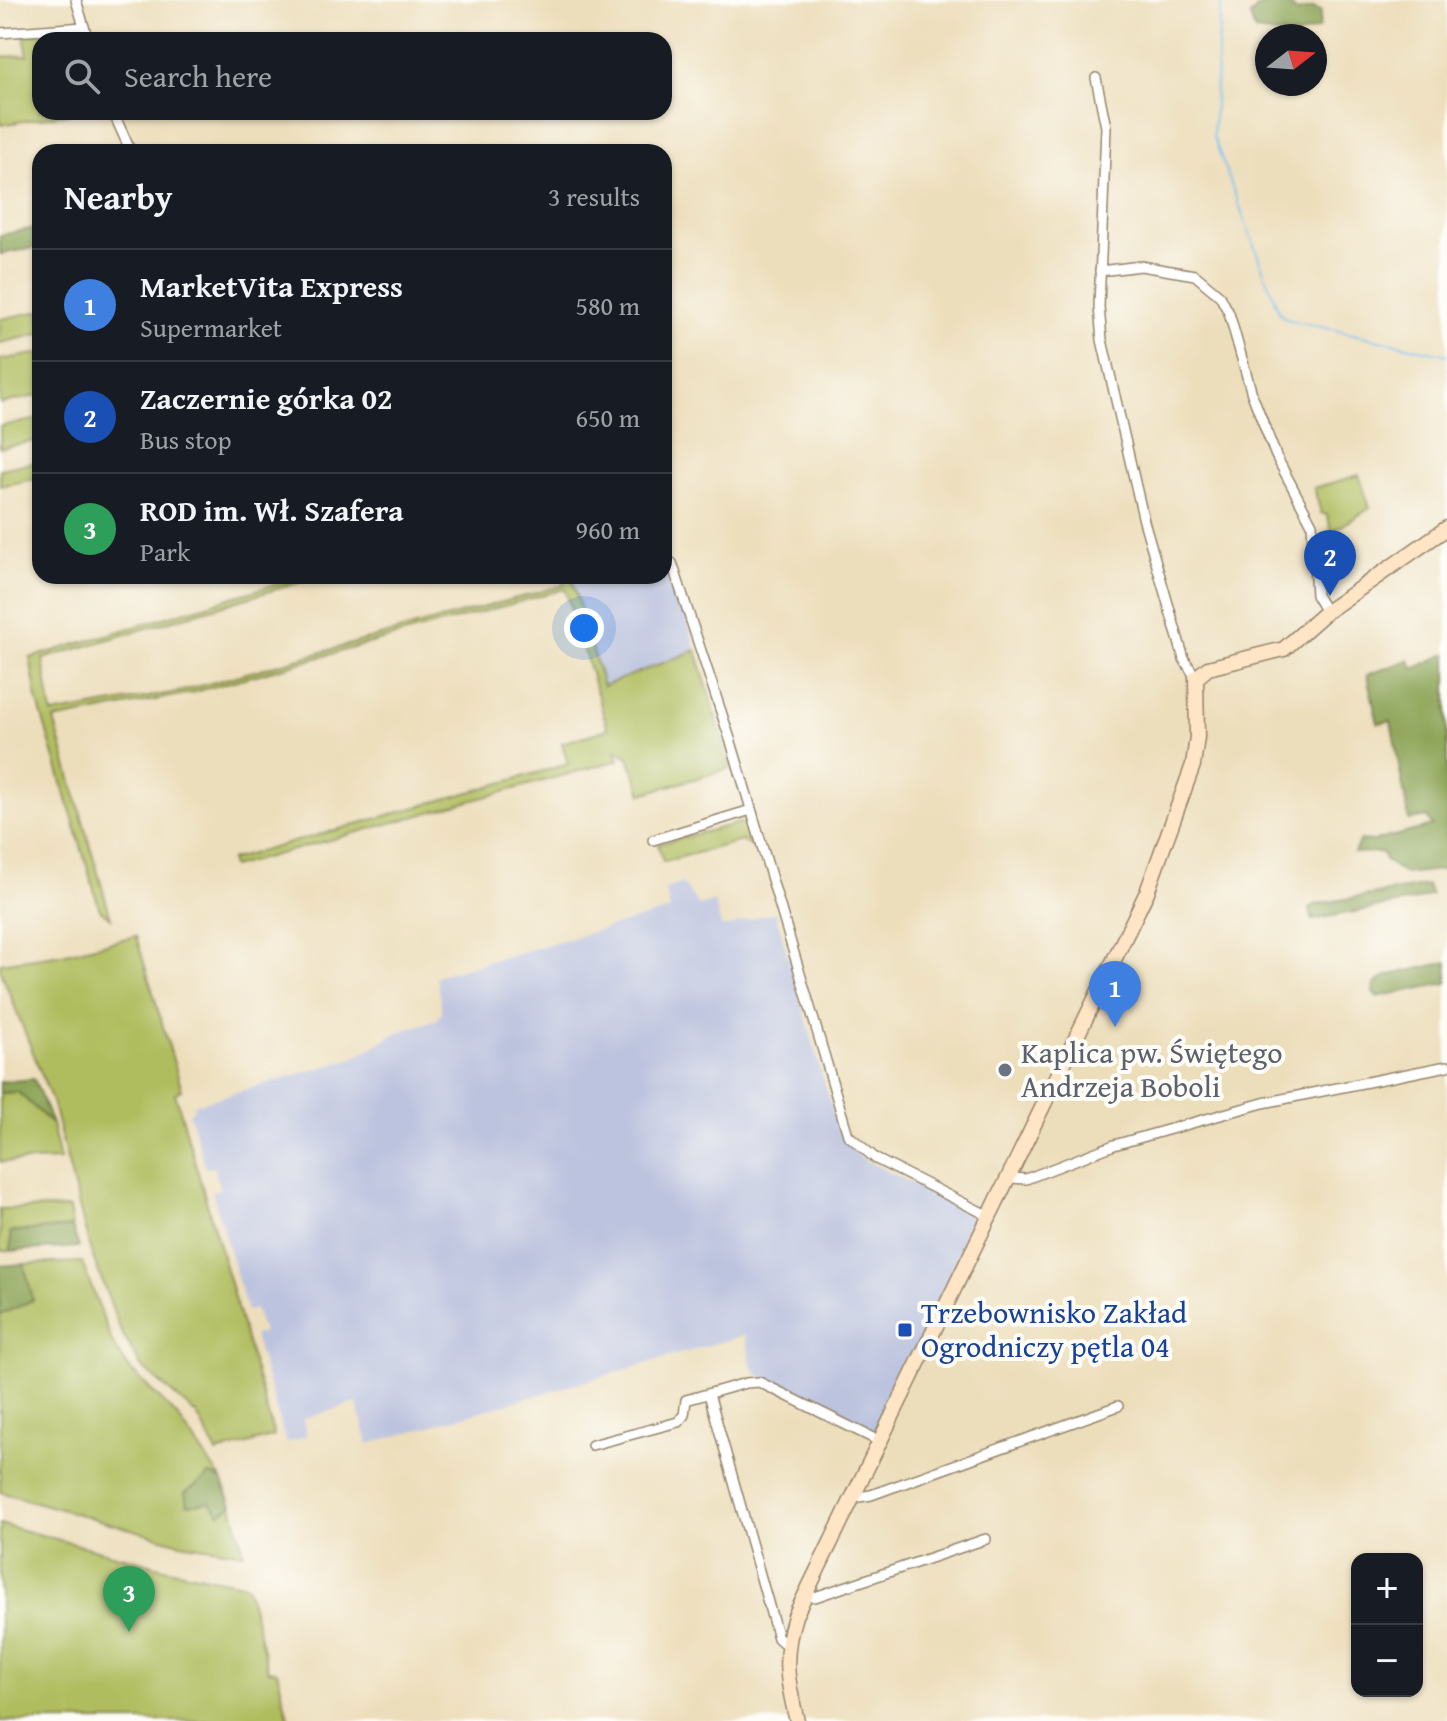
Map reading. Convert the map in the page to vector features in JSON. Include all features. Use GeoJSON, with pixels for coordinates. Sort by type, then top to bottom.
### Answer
{"type":"FeatureCollection","features":[{"type":"Feature","properties":{"kind":"street"},"geometry":{"type":"LineString","coordinates":[[76,0],[86,32]]}},
{"type":"Feature","properties":{"kind":"street"},"geometry":{"type":"LineString","coordinates":[[0,33],[84,27]]}},
{"type":"Feature","properties":{"kind":"street"},"geometry":{"type":"LineString","coordinates":[[797,1721],[785,1663],[786,1645],[806,1595],[1122,950],[1163,851],[1193,765],[1197,737],[1196,678],[1184,659],[1130,461],[1102,340],[1100,271],[1106,127],[1096,78]]}},
{"type":"Feature","properties":{"kind":"street"},"geometry":{"type":"LineString","coordinates":[[117,120],[127,144]]}},
{"type":"Feature","properties":{"kind":"street"},"geometry":{"type":"LineString","coordinates":[[1100,271],[1141,266],[1195,275],[1220,296],[1229,313],[1252,394],[1276,456],[1312,524],[1316,595],[1326,612]]}},
{"type":"Feature","properties":{"kind":"street"},"geometry":{"type":"LineString","coordinates":[[1196,678],[1208,668],[1284,649],[1326,612],[1447,528]]}},
{"type":"Feature","properties":{"kind":"street"},"geometry":{"type":"LineString","coordinates":[[672,563],[751,810],[848,1135],[876,1159],[991,1217]]}},
{"type":"Feature","properties":{"kind":"street"},"geometry":{"type":"LineString","coordinates":[[653,840],[751,810]]}},
{"type":"Feature","properties":{"kind":"street"},"geometry":{"type":"LineString","coordinates":[[1010,1178],[1026,1179],[1114,1145],[1263,1103],[1447,1066]]}},
{"type":"Feature","properties":{"kind":"street"},"geometry":{"type":"LineString","coordinates":[[592,1445],[678,1422],[684,1415],[686,1400],[759,1382],[881,1442]]}},
{"type":"Feature","properties":{"kind":"street"},"geometry":{"type":"LineString","coordinates":[[709,1394],[769,1609],[778,1638],[786,1645]]}},
{"type":"Feature","properties":{"kind":"street"},"geometry":{"type":"LineString","coordinates":[[853,1498],[871,1495],[1118,1406]]}},
{"type":"Feature","properties":{"kind":"street"},"geometry":{"type":"LineString","coordinates":[[806,1595],[815,1597],[986,1539]]}},
{"type":"Feature","properties":{"kind":"shaded area"},"geometry":{"type":"Polygon","coordinates":[[[674,576],[696,650],[603,686],[573,584],[672,584],[674,576]]]}},
{"type":"Feature","properties":{"kind":"shaded area"},"geometry":{"type":"Polygon","coordinates":[[[682,883],[700,906],[714,901],[722,928],[775,912],[835,1119],[852,1150],[867,1161],[982,1218],[876,1435],[758,1375],[752,1367],[745,1335],[368,1444],[357,1403],[303,1419],[307,1436],[286,1443],[254,1335],[263,1332],[255,1309],[247,1311],[212,1192],[220,1189],[214,1167],[205,1168],[189,1112],[194,1110],[193,1105],[354,1058],[398,1032],[438,1019],[442,1012],[436,976],[670,910],[665,889],[682,883]]]}},
{"type":"Feature","properties":{"kind":"green space"},"geometry":{"type":"Polygon","coordinates":[[[1283,0],[1297,12],[1314,8],[1321,11],[1319,24],[1255,24],[1255,31],[1250,16],[1257,8],[1283,0]]]}},
{"type":"Feature","properties":{"kind":"green space"},"geometry":{"type":"Polygon","coordinates":[[[32,34],[32,120],[0,125],[0,57],[28,55],[24,35],[32,34]]]}},
{"type":"Feature","properties":{"kind":"green space"},"geometry":{"type":"Polygon","coordinates":[[[32,229],[32,248],[0,254],[0,235],[32,229]]]}},
{"type":"Feature","properties":{"kind":"green space"},"geometry":{"type":"Polygon","coordinates":[[[32,313],[32,336],[0,343],[0,319],[32,313]]]}},
{"type":"Feature","properties":{"kind":"green space"},"geometry":{"type":"Polygon","coordinates":[[[32,354],[32,397],[0,404],[0,360],[32,354]]]}},
{"type":"Feature","properties":{"kind":"green space"},"geometry":{"type":"Polygon","coordinates":[[[32,420],[32,442],[0,448],[0,426],[32,420]]]}},
{"type":"Feature","properties":{"kind":"green space"},"geometry":{"type":"Polygon","coordinates":[[[32,463],[32,480],[0,486],[0,469],[32,463]]]}},
{"type":"Feature","properties":{"kind":"green space"},"geometry":{"type":"Polygon","coordinates":[[[1359,475],[1370,508],[1332,532],[1327,515],[1321,513],[1314,488],[1359,475]]]}},
{"type":"Feature","properties":{"kind":"green space"},"geometry":{"type":"Polygon","coordinates":[[[276,584],[294,584],[43,659],[52,714],[182,691],[564,584],[573,584],[603,686],[696,650],[731,768],[642,794],[629,757],[616,750],[619,760],[232,867],[230,860],[568,764],[562,743],[608,729],[565,589],[191,693],[54,720],[111,918],[100,910],[37,699],[30,658],[276,584]]]}},
{"type":"Feature","properties":{"kind":"green space"},"geometry":{"type":"Polygon","coordinates":[[[1447,653],[1447,869],[1405,874],[1386,861],[1382,852],[1354,853],[1360,840],[1374,841],[1432,826],[1427,817],[1409,820],[1391,721],[1378,723],[1367,675],[1409,660],[1414,669],[1447,653]]]}},
{"type":"Feature","properties":{"kind":"green space"},"geometry":{"type":"Polygon","coordinates":[[[747,821],[751,846],[741,841],[663,862],[658,844],[747,821]]]}},
{"type":"Feature","properties":{"kind":"green space"},"geometry":{"type":"Polygon","coordinates":[[[1427,885],[1431,895],[1417,900],[1312,920],[1309,908],[1317,904],[1427,885]]]}},
{"type":"Feature","properties":{"kind":"green space"},"geometry":{"type":"Polygon","coordinates":[[[136,936],[182,1090],[175,1093],[274,1436],[217,1453],[197,1415],[141,1366],[120,1329],[90,1249],[52,1101],[0,969],[0,963],[62,954],[136,936]]]}},
{"type":"Feature","properties":{"kind":"green space"},"geometry":{"type":"Polygon","coordinates":[[[1447,962],[1447,983],[1377,997],[1373,993],[1374,985],[1386,976],[1447,962]]]}},
{"type":"Feature","properties":{"kind":"green space"},"geometry":{"type":"Polygon","coordinates":[[[34,1079],[52,1124],[18,1092],[0,1093],[0,1082],[34,1079]]]}},
{"type":"Feature","properties":{"kind":"green space"},"geometry":{"type":"Polygon","coordinates":[[[18,1092],[52,1124],[60,1160],[0,1162],[0,1093],[18,1092]]]}},
{"type":"Feature","properties":{"kind":"green space"},"geometry":{"type":"Polygon","coordinates":[[[69,1208],[72,1227],[11,1232],[11,1251],[0,1251],[0,1209],[69,1208]]]}},
{"type":"Feature","properties":{"kind":"green space"},"geometry":{"type":"Polygon","coordinates":[[[72,1227],[79,1247],[11,1251],[10,1232],[72,1227]]]}},
{"type":"Feature","properties":{"kind":"green space"},"geometry":{"type":"Polygon","coordinates":[[[82,1262],[112,1342],[128,1367],[177,1416],[221,1479],[210,1475],[210,1502],[220,1514],[232,1505],[244,1553],[180,1543],[0,1492],[0,1315],[32,1300],[24,1264],[82,1262]]]}},
{"type":"Feature","properties":{"kind":"green space"},"geometry":{"type":"Polygon","coordinates":[[[24,1264],[33,1300],[0,1315],[0,1266],[24,1264]]]}},
{"type":"Feature","properties":{"kind":"green space"},"geometry":{"type":"Polygon","coordinates":[[[210,1475],[221,1479],[232,1505],[220,1514],[210,1502],[187,1505],[185,1493],[210,1475]]]}},
{"type":"Feature","properties":{"kind":"green space"},"geometry":{"type":"Polygon","coordinates":[[[0,1524],[168,1569],[247,1585],[268,1670],[277,1671],[289,1721],[0,1721],[0,1524]]]}},
{"type":"Feature","properties":{"kind":"waterway"},"geometry":{"type":"LineString","coordinates":[[1221,0],[1213,136],[1279,312],[1286,319],[1447,355]]}},
{"type":"Feature","properties":{"kind":"place","name":"Zaczernie górka 02"},"geometry":{"type":"Point","coordinates":[1330,596]}},
{"type":"Feature","properties":{"kind":"place","name":"MarketVita Express"},"geometry":{"type":"Point","coordinates":[1115,1027]}},
{"type":"Feature","properties":{"kind":"place","name":"Kaplica pw. Świętego Andrzeja Boboli"},"geometry":{"type":"Point","coordinates":[1005,1070]}},
{"type":"Feature","properties":{"kind":"place","name":"Trzebownisko Zakład Ogrodniczy pętla 04"},"geometry":{"type":"Point","coordinates":[905,1330]}},
{"type":"Feature","properties":{"kind":"place","name":"ROD im. Wł. Szafera"},"geometry":{"type":"Point","coordinates":[129,1632]}}]}
